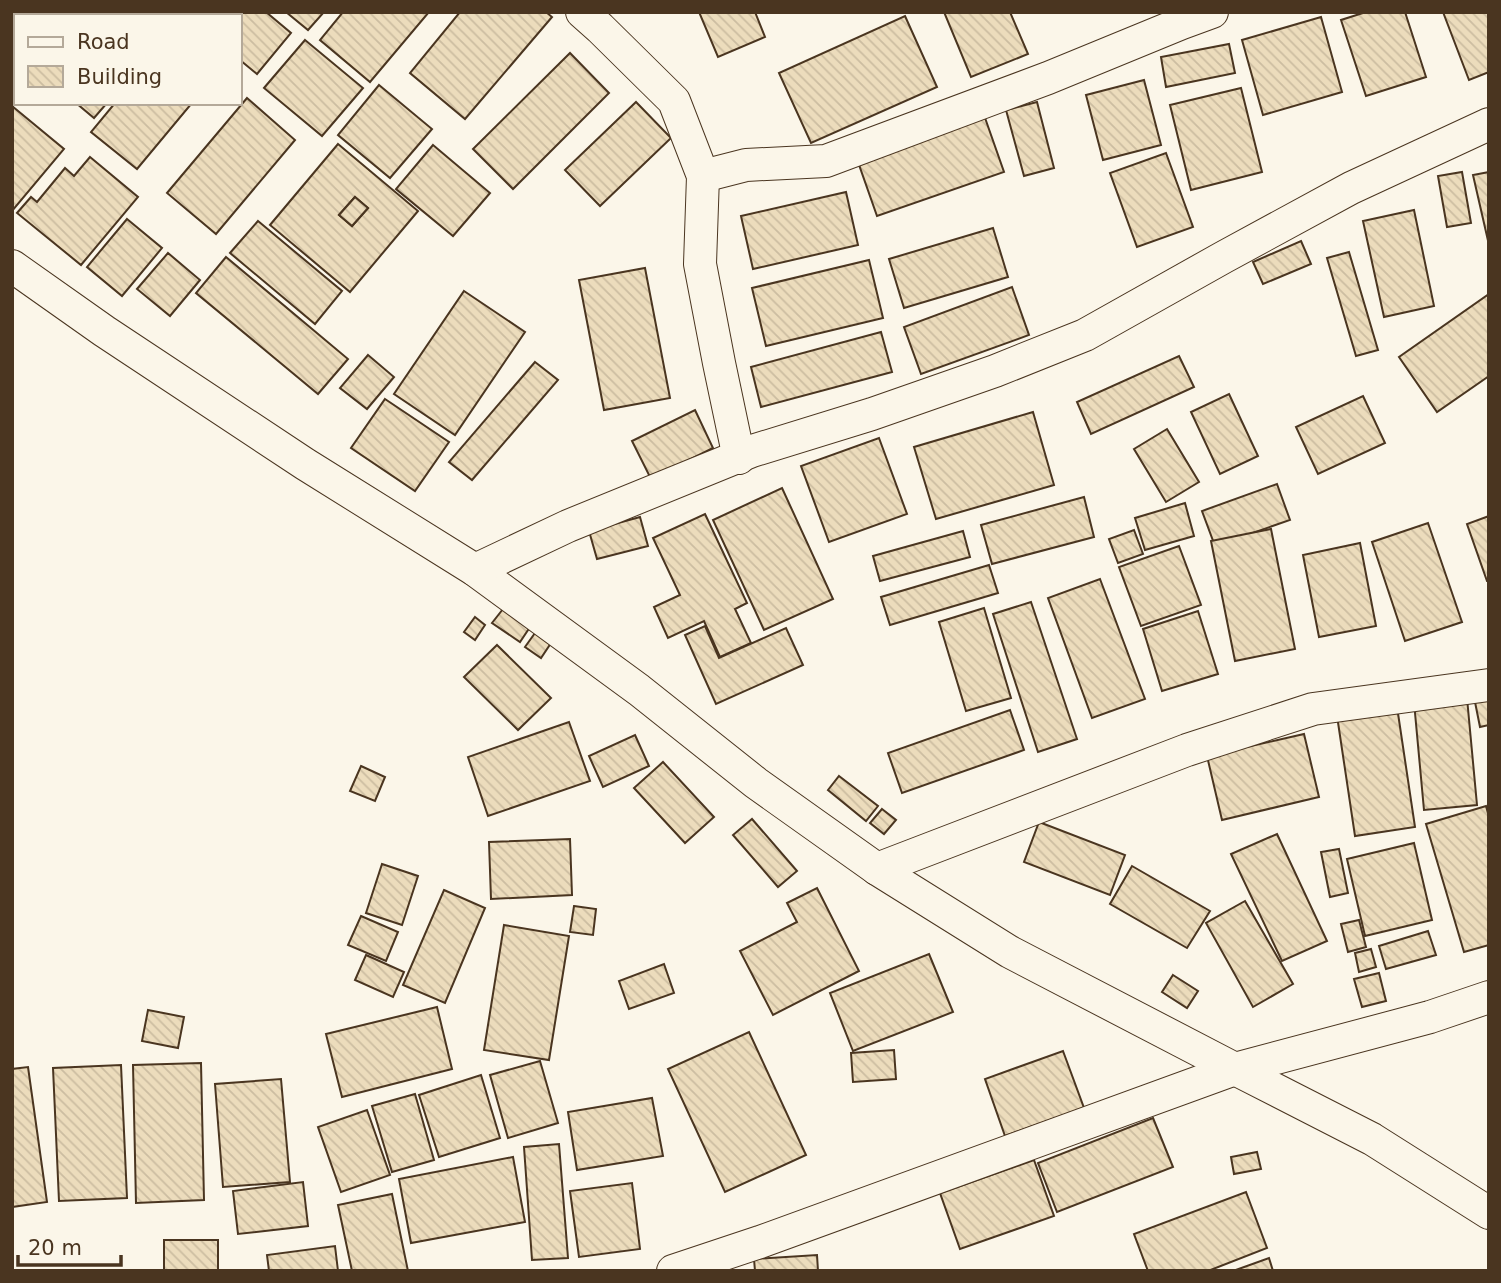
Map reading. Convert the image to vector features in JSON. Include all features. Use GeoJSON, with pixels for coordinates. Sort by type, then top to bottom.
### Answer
{"type":"FeatureCollection","features":[{"type":"Feature","properties":{"kind":"street"},"geometry":{"type":"LineString","coordinates":[[582,12],[674,101],[703,176],[700,264],[739,458]]}},
{"type":"Feature","properties":{"kind":"street"},"geometry":{"type":"LineString","coordinates":[[703,176],[746,165],[827,161],[1048,78],[1212,12]]}},
{"type":"Feature","properties":{"kind":"street"},"geometry":{"type":"LineString","coordinates":[[475,570],[568,526],[752,451],[872,414],[1085,335],[1351,188],[1489,124]]}},
{"type":"Feature","properties":{"kind":"street"},"geometry":{"type":"LineString","coordinates":[[12,266],[104,331],[305,464],[475,570],[639,690],[756,783],[877,869],[1010,952],[1372,1139],[1489,1213]]}},
{"type":"Feature","properties":{"kind":"street"},"geometry":{"type":"LineString","coordinates":[[877,869],[1187,750],[1313,709],[1489,685]]}},
{"type":"Feature","properties":{"kind":"street"},"geometry":{"type":"LineString","coordinates":[[673,1271],[726,1262],[1235,1069],[1430,1017],[1489,997]]}},
{"type":"Feature","properties":{"kind":"building"},"geometry":{"type":"Polygon","coordinates":[[[160,12],[162,14],[100,14],[160,12]]]}},
{"type":"Feature","properties":{"kind":"building"},"geometry":{"type":"Polygon","coordinates":[[[266,12],[291,33],[257,74],[242,62],[242,14],[188,14],[266,12]]]}},
{"type":"Feature","properties":{"kind":"building"},"geometry":{"type":"Polygon","coordinates":[[[286,12],[324,12],[308,30],[286,12]]]}},
{"type":"Feature","properties":{"kind":"building"},"geometry":{"type":"Polygon","coordinates":[[[343,12],[429,12],[370,82],[320,40],[343,12]]]}},
{"type":"Feature","properties":{"kind":"building"},"geometry":{"type":"Polygon","coordinates":[[[460,12],[546,12],[552,17],[465,119],[410,73],[460,12]]]}},
{"type":"Feature","properties":{"kind":"building"},"geometry":{"type":"Polygon","coordinates":[[[699,12],[755,12],[765,37],[718,57],[699,12]]]}},
{"type":"Feature","properties":{"kind":"building"},"geometry":{"type":"Polygon","coordinates":[[[944,12],[1010,12],[1028,54],[971,77],[944,12]]]}},
{"type":"Feature","properties":{"kind":"building"},"geometry":{"type":"Polygon","coordinates":[[[1366,12],[1405,12],[1426,77],[1366,96],[1341,20],[1366,12]]]}},
{"type":"Feature","properties":{"kind":"building"},"geometry":{"type":"Polygon","coordinates":[[[1443,12],[1489,12],[1489,72],[1469,80],[1443,12]]]}},
{"type":"Feature","properties":{"kind":"building"},"geometry":{"type":"Polygon","coordinates":[[[905,16],[937,87],[811,143],[779,73],[905,16]]]}},
{"type":"Feature","properties":{"kind":"building"},"geometry":{"type":"Polygon","coordinates":[[[1321,17],[1342,92],[1263,115],[1242,40],[1321,17]]]}},
{"type":"Feature","properties":{"kind":"building"},"geometry":{"type":"Polygon","coordinates":[[[305,40],[363,88],[322,136],[264,88],[305,40]]]}},
{"type":"Feature","properties":{"kind":"building"},"geometry":{"type":"Polygon","coordinates":[[[1229,44],[1235,73],[1166,87],[1161,57],[1229,44]]]}},
{"type":"Feature","properties":{"kind":"building"},"geometry":{"type":"Polygon","coordinates":[[[570,53],[609,93],[513,189],[473,149],[570,53]]]}},
{"type":"Feature","properties":{"kind":"building"},"geometry":{"type":"Polygon","coordinates":[[[1144,80],[1161,145],[1103,160],[1086,95],[1144,80]]]}},
{"type":"Feature","properties":{"kind":"building"},"geometry":{"type":"Polygon","coordinates":[[[379,85],[432,129],[390,178],[338,135],[379,85]]]}},
{"type":"Feature","properties":{"kind":"building"},"geometry":{"type":"Polygon","coordinates":[[[1241,88],[1262,172],[1191,190],[1170,105],[1241,88]]]}},
{"type":"Feature","properties":{"kind":"building"},"geometry":{"type":"Polygon","coordinates":[[[247,98],[295,140],[216,234],[167,193],[247,98]]]}},
{"type":"Feature","properties":{"kind":"building"},"geometry":{"type":"Polygon","coordinates":[[[636,102],[671,138],[600,206],[565,170],[636,102]]]}},
{"type":"Feature","properties":{"kind":"building"},"geometry":{"type":"Polygon","coordinates":[[[1037,102],[1054,168],[1024,176],[1006,110],[1037,102]]]}},
{"type":"Feature","properties":{"kind":"building"},"geometry":{"type":"Polygon","coordinates":[[[78,105],[105,105],[94,118],[78,105]]]}},
{"type":"Feature","properties":{"kind":"building"},"geometry":{"type":"Polygon","coordinates":[[[113,105],[190,105],[137,169],[91,132],[113,105]]]}},
{"type":"Feature","properties":{"kind":"building"},"geometry":{"type":"Polygon","coordinates":[[[12,106],[64,149],[12,211],[12,106]]]}},
{"type":"Feature","properties":{"kind":"building"},"geometry":{"type":"Polygon","coordinates":[[[984,115],[1004,172],[877,216],[857,159],[984,115]]]}},
{"type":"Feature","properties":{"kind":"building"},"geometry":{"type":"Polygon","coordinates":[[[338,144],[418,211],[350,292],[270,225],[338,144]],[[355,197],[339,215],[352,226],[368,208],[355,197]]]}},
{"type":"Feature","properties":{"kind":"building"},"geometry":{"type":"Polygon","coordinates":[[[433,145],[490,193],[453,236],[396,189],[433,145]]]}},
{"type":"Feature","properties":{"kind":"building"},"geometry":{"type":"Polygon","coordinates":[[[1166,153],[1193,227],[1137,247],[1110,173],[1166,153]]]}},
{"type":"Feature","properties":{"kind":"building"},"geometry":{"type":"Polygon","coordinates":[[[90,157],[138,197],[81,265],[17,213],[31,197],[37,202],[65,168],[74,176],[90,157]]]}},
{"type":"Feature","properties":{"kind":"building"},"geometry":{"type":"Polygon","coordinates":[[[1462,172],[1471,223],[1447,227],[1438,176],[1462,172]]]}},
{"type":"Feature","properties":{"kind":"building"},"geometry":{"type":"Polygon","coordinates":[[[1489,172],[1489,245],[1473,175],[1489,172]]]}},
{"type":"Feature","properties":{"kind":"building"},"geometry":{"type":"Polygon","coordinates":[[[846,192],[858,245],[753,269],[741,216],[846,192]]]}},
{"type":"Feature","properties":{"kind":"building"},"geometry":{"type":"Polygon","coordinates":[[[355,197],[368,208],[352,226],[339,215],[355,197]]]}},
{"type":"Feature","properties":{"kind":"building"},"geometry":{"type":"Polygon","coordinates":[[[1414,210],[1434,306],[1384,317],[1363,221],[1414,210]]]}},
{"type":"Feature","properties":{"kind":"building"},"geometry":{"type":"Polygon","coordinates":[[[127,219],[162,248],[122,296],[87,267],[127,219]]]}},
{"type":"Feature","properties":{"kind":"building"},"geometry":{"type":"Polygon","coordinates":[[[258,221],[342,291],[315,324],[230,253],[258,221]]]}},
{"type":"Feature","properties":{"kind":"building"},"geometry":{"type":"Polygon","coordinates":[[[993,228],[1008,277],[904,308],[889,259],[993,228]]]}},
{"type":"Feature","properties":{"kind":"building"},"geometry":{"type":"Polygon","coordinates":[[[1301,241],[1311,264],[1263,284],[1253,262],[1301,241]]]}},
{"type":"Feature","properties":{"kind":"building"},"geometry":{"type":"Polygon","coordinates":[[[1349,252],[1378,350],[1356,356],[1327,258],[1349,252]]]}},
{"type":"Feature","properties":{"kind":"building"},"geometry":{"type":"Polygon","coordinates":[[[168,253],[200,280],[170,316],[137,289],[168,253]]]}},
{"type":"Feature","properties":{"kind":"building"},"geometry":{"type":"Polygon","coordinates":[[[226,257],[348,359],[318,394],[196,293],[226,257]]]}},
{"type":"Feature","properties":{"kind":"building"},"geometry":{"type":"Polygon","coordinates":[[[869,260],[883,318],[766,346],[752,288],[869,260]]]}},
{"type":"Feature","properties":{"kind":"building"},"geometry":{"type":"Polygon","coordinates":[[[645,268],[670,398],[604,410],[579,280],[645,268]]]}},
{"type":"Feature","properties":{"kind":"building"},"geometry":{"type":"Polygon","coordinates":[[[1012,287],[1029,335],[921,374],[904,327],[1012,287]]]}},
{"type":"Feature","properties":{"kind":"building"},"geometry":{"type":"Polygon","coordinates":[[[464,291],[525,332],[455,435],[394,394],[464,291]]]}},
{"type":"Feature","properties":{"kind":"building"},"geometry":{"type":"Polygon","coordinates":[[[1489,294],[1489,376],[1437,412],[1399,357],[1489,294]]]}},
{"type":"Feature","properties":{"kind":"building"},"geometry":{"type":"Polygon","coordinates":[[[881,332],[892,372],[761,407],[751,367],[881,332]]]}},
{"type":"Feature","properties":{"kind":"building"},"geometry":{"type":"Polygon","coordinates":[[[368,355],[394,377],[367,409],[340,388],[368,355]]]}},
{"type":"Feature","properties":{"kind":"building"},"geometry":{"type":"Polygon","coordinates":[[[1179,356],[1194,387],[1091,434],[1077,402],[1179,356]]]}},
{"type":"Feature","properties":{"kind":"building"},"geometry":{"type":"Polygon","coordinates":[[[535,362],[558,380],[472,480],[449,462],[535,362]]]}},
{"type":"Feature","properties":{"kind":"building"},"geometry":{"type":"Polygon","coordinates":[[[1229,394],[1258,456],[1220,474],[1191,412],[1229,394]]]}},
{"type":"Feature","properties":{"kind":"building"},"geometry":{"type":"Polygon","coordinates":[[[1363,396],[1385,443],[1318,474],[1296,427],[1363,396]]]}},
{"type":"Feature","properties":{"kind":"building"},"geometry":{"type":"Polygon","coordinates":[[[385,399],[449,442],[415,491],[351,448],[385,399]]]}},
{"type":"Feature","properties":{"kind":"building"},"geometry":{"type":"Polygon","coordinates":[[[695,410],[713,448],[651,479],[632,441],[695,410]]]}},
{"type":"Feature","properties":{"kind":"building"},"geometry":{"type":"Polygon","coordinates":[[[1033,412],[1054,485],[936,519],[914,447],[1033,412]]]}},
{"type":"Feature","properties":{"kind":"building"},"geometry":{"type":"Polygon","coordinates":[[[1167,429],[1199,482],[1166,502],[1134,449],[1167,429]]]}},
{"type":"Feature","properties":{"kind":"building"},"geometry":{"type":"Polygon","coordinates":[[[879,438],[907,514],[829,542],[801,466],[879,438]]]}},
{"type":"Feature","properties":{"kind":"building"},"geometry":{"type":"Polygon","coordinates":[[[1277,484],[1290,520],[1215,546],[1202,511],[1277,484]]]}},
{"type":"Feature","properties":{"kind":"building"},"geometry":{"type":"Polygon","coordinates":[[[782,488],[833,599],[764,630],[713,520],[782,488]]]}},
{"type":"Feature","properties":{"kind":"building"},"geometry":{"type":"Polygon","coordinates":[[[1084,497],[1094,537],[992,564],[981,525],[1084,497]]]}},
{"type":"Feature","properties":{"kind":"building"},"geometry":{"type":"Polygon","coordinates":[[[1185,503],[1194,536],[1145,550],[1135,518],[1185,503]]]}},
{"type":"Feature","properties":{"kind":"building"},"geometry":{"type":"Polygon","coordinates":[[[705,514],[747,603],[735,609],[751,643],[720,657],[704,621],[668,638],[654,607],[680,595],[653,538],[705,514]]]}},
{"type":"Feature","properties":{"kind":"building"},"geometry":{"type":"Polygon","coordinates":[[[1489,516],[1489,581],[1487,581],[1467,524],[1489,516]]]}},
{"type":"Feature","properties":{"kind":"building"},"geometry":{"type":"Polygon","coordinates":[[[640,517],[648,546],[597,559],[589,531],[640,517]]]}},
{"type":"Feature","properties":{"kind":"building"},"geometry":{"type":"Polygon","coordinates":[[[1428,523],[1462,622],[1405,641],[1372,542],[1428,523]]]}},
{"type":"Feature","properties":{"kind":"building"},"geometry":{"type":"Polygon","coordinates":[[[1271,529],[1295,649],[1235,661],[1211,541],[1271,529]]]}},
{"type":"Feature","properties":{"kind":"building"},"geometry":{"type":"Polygon","coordinates":[[[1134,530],[1143,554],[1118,563],[1109,539],[1134,530]]]}},
{"type":"Feature","properties":{"kind":"building"},"geometry":{"type":"Polygon","coordinates":[[[963,531],[970,557],[880,581],[873,556],[963,531]]]}},
{"type":"Feature","properties":{"kind":"building"},"geometry":{"type":"Polygon","coordinates":[[[1360,543],[1376,626],[1319,637],[1303,555],[1360,543]]]}},
{"type":"Feature","properties":{"kind":"building"},"geometry":{"type":"Polygon","coordinates":[[[1179,546],[1201,605],[1141,626],[1119,567],[1179,546]]]}},
{"type":"Feature","properties":{"kind":"building"},"geometry":{"type":"Polygon","coordinates":[[[989,565],[998,593],[890,625],[881,597],[989,565]]]}},
{"type":"Feature","properties":{"kind":"building"},"geometry":{"type":"Polygon","coordinates":[[[1100,579],[1145,699],[1092,718],[1048,598],[1100,579]]]}},
{"type":"Feature","properties":{"kind":"building"},"geometry":{"type":"Polygon","coordinates":[[[1031,602],[1077,739],[1038,752],[993,614],[1031,602]]]}},
{"type":"Feature","properties":{"kind":"building"},"geometry":{"type":"Polygon","coordinates":[[[984,608],[1011,698],[966,711],[939,622],[984,608]]]}},
{"type":"Feature","properties":{"kind":"building"},"geometry":{"type":"Polygon","coordinates":[[[503,609],[530,627],[520,642],[492,623],[503,609]]]}},
{"type":"Feature","properties":{"kind":"building"},"geometry":{"type":"Polygon","coordinates":[[[1198,611],[1218,674],[1162,691],[1143,629],[1198,611]]]}},
{"type":"Feature","properties":{"kind":"building"},"geometry":{"type":"Polygon","coordinates":[[[475,617],[485,625],[475,640],[464,632],[475,617]]]}},
{"type":"Feature","properties":{"kind":"building"},"geometry":{"type":"Polygon","coordinates":[[[705,626],[719,658],[786,628],[803,665],[716,704],[685,635],[705,626]]]}},
{"type":"Feature","properties":{"kind":"building"},"geometry":{"type":"Polygon","coordinates":[[[535,633],[551,643],[541,658],[525,647],[535,633]]]}},
{"type":"Feature","properties":{"kind":"building"},"geometry":{"type":"Polygon","coordinates":[[[497,645],[551,698],[518,730],[464,677],[497,645]]]}},
{"type":"Feature","properties":{"kind":"building"},"geometry":{"type":"Polygon","coordinates":[[[1489,694],[1489,725],[1480,727],[1474,697],[1489,694]]]}},
{"type":"Feature","properties":{"kind":"building"},"geometry":{"type":"Polygon","coordinates":[[[1467,698],[1477,805],[1424,810],[1414,702],[1467,698]]]}},
{"type":"Feature","properties":{"kind":"building"},"geometry":{"type":"Polygon","coordinates":[[[1396,700],[1415,827],[1355,836],[1336,709],[1396,700]]]}},
{"type":"Feature","properties":{"kind":"building"},"geometry":{"type":"Polygon","coordinates":[[[1010,710],[1024,750],[902,793],[888,753],[1010,710]]]}},
{"type":"Feature","properties":{"kind":"building"},"geometry":{"type":"Polygon","coordinates":[[[569,722],[590,781],[488,816],[468,757],[569,722]]]}},
{"type":"Feature","properties":{"kind":"building"},"geometry":{"type":"Polygon","coordinates":[[[1304,734],[1319,797],[1222,820],[1207,756],[1304,734]]]}},
{"type":"Feature","properties":{"kind":"building"},"geometry":{"type":"Polygon","coordinates":[[[635,735],[649,766],[603,787],[589,756],[635,735]]]}},
{"type":"Feature","properties":{"kind":"building"},"geometry":{"type":"Polygon","coordinates":[[[663,762],[714,817],[685,843],[634,788],[663,762]]]}},
{"type":"Feature","properties":{"kind":"building"},"geometry":{"type":"Polygon","coordinates":[[[361,766],[385,777],[375,801],[350,791],[361,766]]]}},
{"type":"Feature","properties":{"kind":"building"},"geometry":{"type":"Polygon","coordinates":[[[839,776],[878,806],[866,821],[828,790],[839,776]]]}},
{"type":"Feature","properties":{"kind":"building"},"geometry":{"type":"Polygon","coordinates":[[[1486,806],[1489,817],[1489,945],[1464,952],[1426,824],[1486,806]]]}},
{"type":"Feature","properties":{"kind":"building"},"geometry":{"type":"Polygon","coordinates":[[[882,809],[896,820],[884,834],[870,823],[882,809]]]}},
{"type":"Feature","properties":{"kind":"building"},"geometry":{"type":"Polygon","coordinates":[[[752,819],[797,871],[778,887],[733,835],[752,819]]]}},
{"type":"Feature","properties":{"kind":"building"},"geometry":{"type":"Polygon","coordinates":[[[1039,822],[1125,855],[1110,895],[1024,862],[1039,822]]]}},
{"type":"Feature","properties":{"kind":"building"},"geometry":{"type":"Polygon","coordinates":[[[1277,834],[1327,941],[1282,961],[1231,854],[1277,834]]]}},
{"type":"Feature","properties":{"kind":"building"},"geometry":{"type":"Polygon","coordinates":[[[570,839],[572,895],[491,899],[489,842],[570,839]]]}},
{"type":"Feature","properties":{"kind":"building"},"geometry":{"type":"Polygon","coordinates":[[[1414,843],[1432,920],[1365,936],[1347,859],[1414,843]]]}},
{"type":"Feature","properties":{"kind":"building"},"geometry":{"type":"Polygon","coordinates":[[[1339,849],[1348,893],[1330,897],[1321,852],[1339,849]]]}},
{"type":"Feature","properties":{"kind":"building"},"geometry":{"type":"Polygon","coordinates":[[[382,864],[418,876],[402,925],[366,913],[382,864]]]}},
{"type":"Feature","properties":{"kind":"building"},"geometry":{"type":"Polygon","coordinates":[[[1132,866],[1210,911],[1187,948],[1110,904],[1132,866]]]}},
{"type":"Feature","properties":{"kind":"building"},"geometry":{"type":"Polygon","coordinates":[[[817,888],[859,971],[773,1015],[740,951],[797,922],[787,903],[817,888]]]}},
{"type":"Feature","properties":{"kind":"building"},"geometry":{"type":"Polygon","coordinates":[[[444,890],[485,908],[445,1003],[403,985],[444,890]]]}},
{"type":"Feature","properties":{"kind":"building"},"geometry":{"type":"Polygon","coordinates":[[[1245,901],[1293,984],[1253,1007],[1206,923],[1245,901]]]}},
{"type":"Feature","properties":{"kind":"building"},"geometry":{"type":"Polygon","coordinates":[[[574,906],[596,909],[593,935],[570,932],[574,906]]]}},
{"type":"Feature","properties":{"kind":"building"},"geometry":{"type":"Polygon","coordinates":[[[361,916],[398,932],[386,961],[348,945],[361,916]]]}},
{"type":"Feature","properties":{"kind":"building"},"geometry":{"type":"Polygon","coordinates":[[[1359,920],[1366,947],[1348,952],[1341,924],[1359,920]]]}},
{"type":"Feature","properties":{"kind":"building"},"geometry":{"type":"Polygon","coordinates":[[[504,925],[569,936],[549,1060],[484,1050],[504,925]]]}},
{"type":"Feature","properties":{"kind":"building"},"geometry":{"type":"Polygon","coordinates":[[[1428,931],[1436,955],[1386,969],[1379,946],[1428,931]]]}},
{"type":"Feature","properties":{"kind":"building"},"geometry":{"type":"Polygon","coordinates":[[[1371,949],[1376,967],[1359,972],[1355,953],[1371,949]]]}},
{"type":"Feature","properties":{"kind":"building"},"geometry":{"type":"Polygon","coordinates":[[[929,954],[953,1012],[853,1051],[830,993],[929,954]]]}},
{"type":"Feature","properties":{"kind":"building"},"geometry":{"type":"Polygon","coordinates":[[[366,955],[404,972],[393,997],[355,980],[366,955]]]}},
{"type":"Feature","properties":{"kind":"building"},"geometry":{"type":"Polygon","coordinates":[[[664,964],[674,993],[629,1009],[619,981],[664,964]]]}},
{"type":"Feature","properties":{"kind":"building"},"geometry":{"type":"Polygon","coordinates":[[[1379,973],[1386,1001],[1362,1007],[1354,979],[1379,973]]]}},
{"type":"Feature","properties":{"kind":"building"},"geometry":{"type":"Polygon","coordinates":[[[1173,975],[1198,991],[1187,1008],[1162,992],[1173,975]]]}},
{"type":"Feature","properties":{"kind":"building"},"geometry":{"type":"Polygon","coordinates":[[[437,1007],[452,1069],[342,1097],[326,1034],[437,1007]]]}},
{"type":"Feature","properties":{"kind":"building"},"geometry":{"type":"Polygon","coordinates":[[[148,1010],[184,1017],[178,1048],[142,1041],[148,1010]]]}},
{"type":"Feature","properties":{"kind":"building"},"geometry":{"type":"Polygon","coordinates":[[[749,1032],[806,1155],[725,1192],[668,1069],[749,1032]]]}},
{"type":"Feature","properties":{"kind":"building"},"geometry":{"type":"Polygon","coordinates":[[[894,1050],[896,1079],[853,1082],[851,1053],[894,1050]]]}},
{"type":"Feature","properties":{"kind":"building"},"geometry":{"type":"Polygon","coordinates":[[[1063,1051],[1084,1108],[1005,1136],[985,1079],[1063,1051]]]}},
{"type":"Feature","properties":{"kind":"building"},"geometry":{"type":"Polygon","coordinates":[[[540,1061],[558,1123],[508,1138],[490,1075],[540,1061]]]}},
{"type":"Feature","properties":{"kind":"building"},"geometry":{"type":"Polygon","coordinates":[[[201,1063],[204,1200],[136,1203],[133,1065],[201,1063]]]}},
{"type":"Feature","properties":{"kind":"building"},"geometry":{"type":"Polygon","coordinates":[[[121,1065],[127,1198],[59,1201],[53,1068],[121,1065]]]}},
{"type":"Feature","properties":{"kind":"building"},"geometry":{"type":"Polygon","coordinates":[[[28,1067],[47,1202],[12,1207],[12,1069],[28,1067]]]}},
{"type":"Feature","properties":{"kind":"building"},"geometry":{"type":"Polygon","coordinates":[[[481,1075],[500,1138],[439,1157],[419,1095],[481,1075]]]}},
{"type":"Feature","properties":{"kind":"building"},"geometry":{"type":"Polygon","coordinates":[[[281,1079],[290,1182],[223,1187],[215,1084],[281,1079]]]}},
{"type":"Feature","properties":{"kind":"building"},"geometry":{"type":"Polygon","coordinates":[[[415,1094],[434,1160],[392,1172],[372,1106],[415,1094]]]}},
{"type":"Feature","properties":{"kind":"building"},"geometry":{"type":"Polygon","coordinates":[[[652,1098],[663,1156],[577,1170],[568,1112],[652,1098]]]}},
{"type":"Feature","properties":{"kind":"building"},"geometry":{"type":"Polygon","coordinates":[[[367,1110],[390,1175],[341,1192],[318,1127],[367,1110]]]}},
{"type":"Feature","properties":{"kind":"building"},"geometry":{"type":"Polygon","coordinates":[[[1153,1118],[1173,1167],[1057,1212],[1038,1163],[1153,1118]]]}},
{"type":"Feature","properties":{"kind":"building"},"geometry":{"type":"Polygon","coordinates":[[[559,1144],[568,1258],[532,1260],[524,1147],[559,1144]]]}},
{"type":"Feature","properties":{"kind":"building"},"geometry":{"type":"Polygon","coordinates":[[[1257,1152],[1261,1169],[1234,1174],[1231,1157],[1257,1152]]]}},
{"type":"Feature","properties":{"kind":"building"},"geometry":{"type":"Polygon","coordinates":[[[513,1157],[525,1222],[411,1243],[399,1179],[513,1157]]]}},
{"type":"Feature","properties":{"kind":"building"},"geometry":{"type":"Polygon","coordinates":[[[1034,1160],[1054,1216],[960,1249],[940,1193],[1034,1160]]]}},
{"type":"Feature","properties":{"kind":"building"},"geometry":{"type":"Polygon","coordinates":[[[303,1182],[308,1226],[238,1234],[233,1191],[303,1182]]]}},
{"type":"Feature","properties":{"kind":"building"},"geometry":{"type":"Polygon","coordinates":[[[632,1183],[640,1249],[579,1257],[570,1191],[632,1183]]]}},
{"type":"Feature","properties":{"kind":"building"},"geometry":{"type":"Polygon","coordinates":[[[1246,1192],[1267,1248],[1208,1271],[1148,1271],[1134,1234],[1246,1192]]]}},
{"type":"Feature","properties":{"kind":"building"},"geometry":{"type":"Polygon","coordinates":[[[392,1194],[408,1271],[352,1271],[338,1205],[392,1194]]]}},
{"type":"Feature","properties":{"kind":"building"},"geometry":{"type":"Polygon","coordinates":[[[164,1240],[218,1240],[218,1271],[164,1271],[164,1240]]]}},
{"type":"Feature","properties":{"kind":"building"},"geometry":{"type":"Polygon","coordinates":[[[335,1246],[338,1271],[269,1271],[267,1255],[335,1246]]]}},
{"type":"Feature","properties":{"kind":"building"},"geometry":{"type":"Polygon","coordinates":[[[817,1255],[818,1271],[755,1271],[754,1259],[817,1255]]]}},
{"type":"Feature","properties":{"kind":"building"},"geometry":{"type":"Polygon","coordinates":[[[1269,1258],[1273,1271],[1233,1271],[1269,1258]]]}}]}
